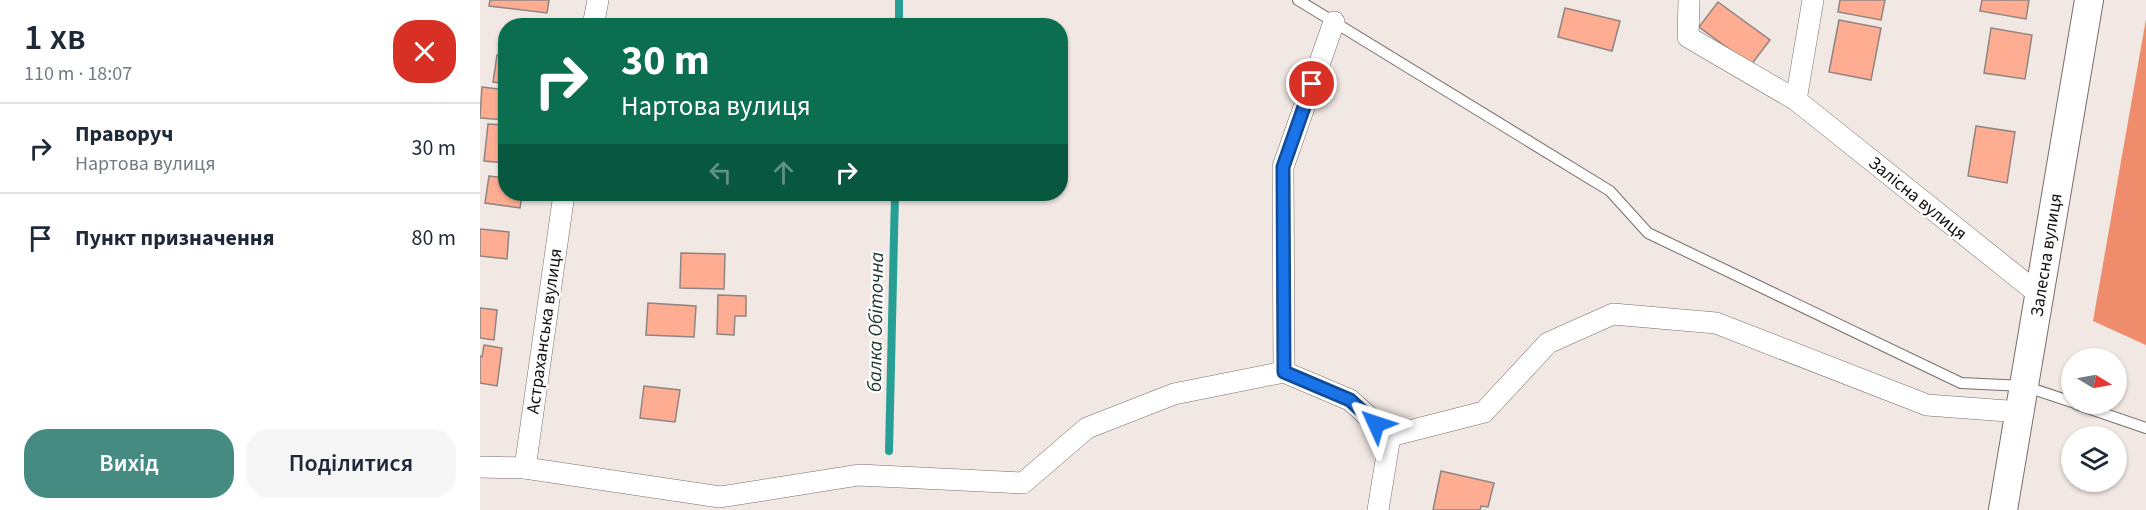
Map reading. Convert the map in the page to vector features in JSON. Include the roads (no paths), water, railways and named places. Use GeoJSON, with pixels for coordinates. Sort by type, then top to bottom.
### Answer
{"type":"FeatureCollection","features":[{"type":"Feature","properties":{"kind":"main road","name":"Залесна вулиця"},"geometry":{"type":"LineString","coordinates":[[2003,510],[2089,0]]}},
{"type":"Feature","properties":{"kind":"street"},"geometry":{"type":"LineString","coordinates":[[595,18],[598,0]]}},
{"type":"Feature","properties":{"kind":"street","name":"Залісна вулиця"},"geometry":{"type":"LineString","coordinates":[[1689,0],[1688,37],[1796,100],[2040,295]]}},
{"type":"Feature","properties":{"kind":"street"},"geometry":{"type":"LineString","coordinates":[[1796,100],[1813,0]]}},
{"type":"Feature","properties":{"kind":"street"},"geometry":{"type":"LineString","coordinates":[[1284,372],[1283,167],[1334,22]]}},
{"type":"Feature","properties":{"kind":"street","name":"Астраханська вулиця"},"geometry":{"type":"LineString","coordinates":[[525,468],[563,201]]}},
{"type":"Feature","properties":{"kind":"street"},"geometry":{"type":"LineString","coordinates":[[1390,436],[1484,411],[1548,343],[1613,314],[1716,323],[1927,405],[2023,399]]}},
{"type":"Feature","properties":{"kind":"street"},"geometry":{"type":"LineString","coordinates":[[480,467],[525,468],[720,497],[859,475],[1023,483],[1087,428],[1174,394],[1284,372],[1350,400],[1390,436]]}},
{"type":"Feature","properties":{"kind":"street"},"geometry":{"type":"LineString","coordinates":[[1378,510],[1390,436]]}},
{"type":"Feature","properties":{"kind":"lane"},"geometry":{"type":"LineString","coordinates":[[1298,0],[1610,191],[1647,233],[1961,383],[2023,399],[2061,402]]}},
{"type":"Feature","properties":{"kind":"lane"},"geometry":{"type":"LineString","coordinates":[[2106,414],[2146,428]]}},
{"type":"Feature","properties":{"kind":"waterway","name":"балка Обіточна"},"geometry":{"type":"LineString","coordinates":[[899,0],[899,18]]}},
{"type":"Feature","properties":{"kind":"waterway","name":"балка Обіточна"},"geometry":{"type":"LineString","coordinates":[[889,451],[895,201]]}}]}
